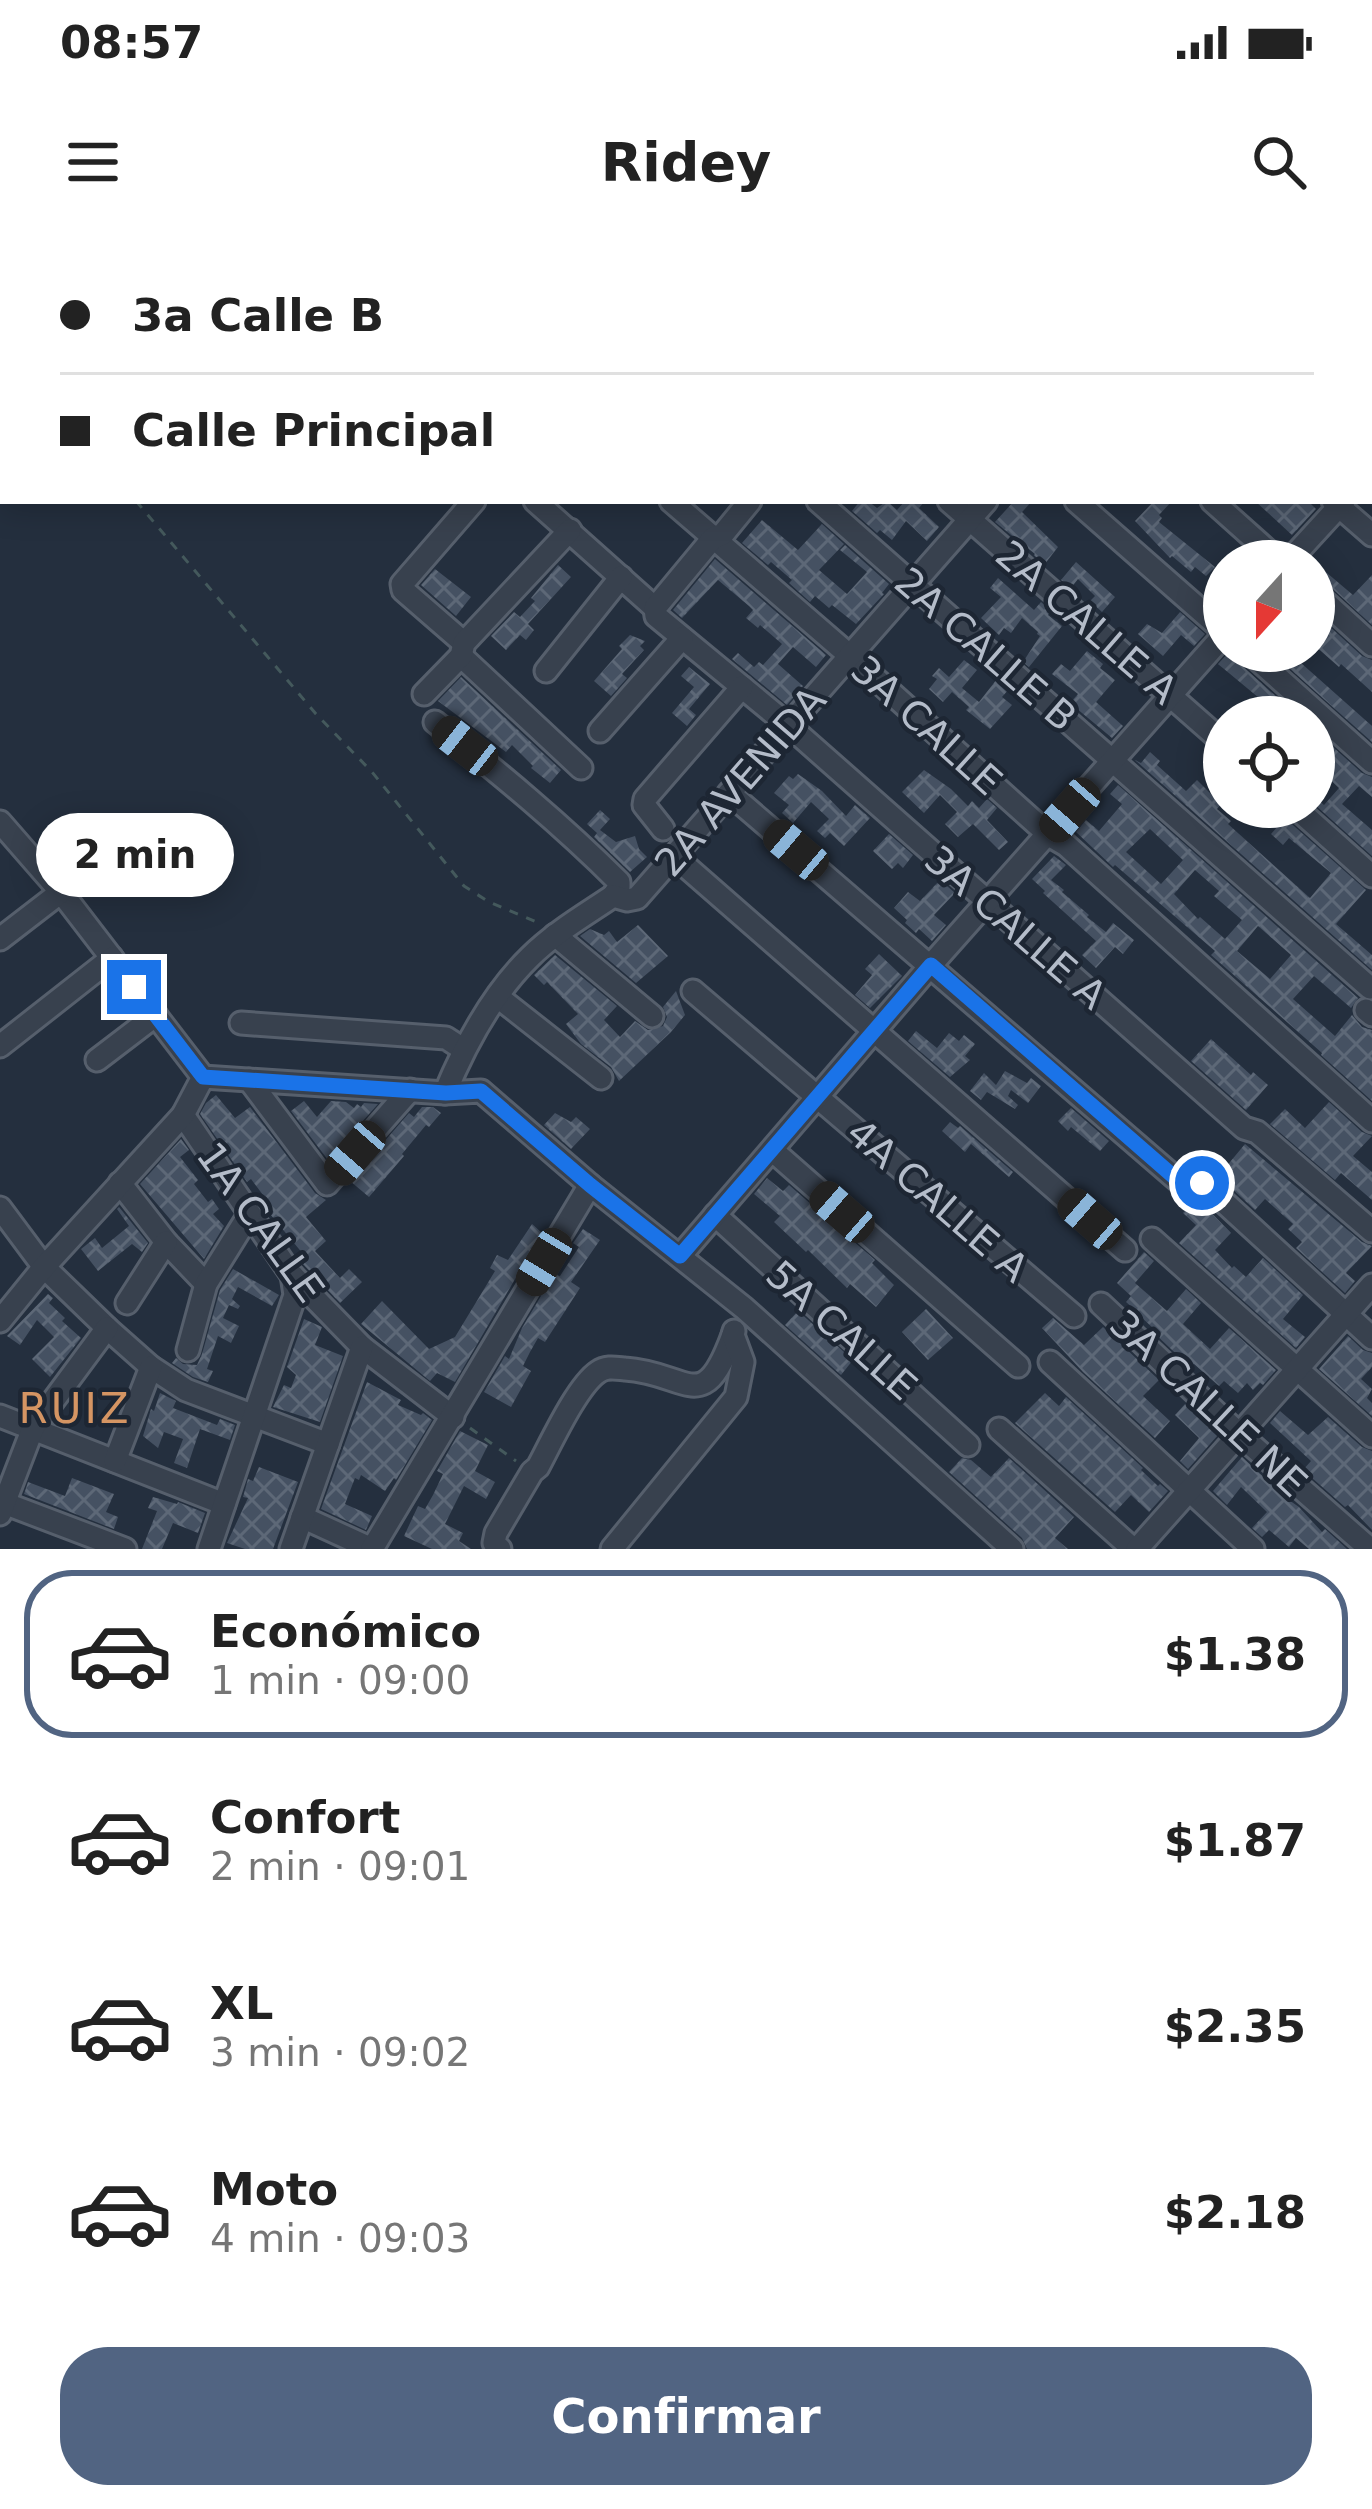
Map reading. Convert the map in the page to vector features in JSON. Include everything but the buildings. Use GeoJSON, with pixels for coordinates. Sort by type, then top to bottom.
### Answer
{"type":"FeatureCollection","features":[{"type":"Feature","properties":{"kind":"street"},"geometry":{"type":"LineString","coordinates":[[471,504],[402,584],[403,590],[581,768]]}},
{"type":"Feature","properties":{"kind":"street","name":"3A CALLE A"},"geometry":{"type":"LineString","coordinates":[[539,504],[655,608],[656,616],[788,725],[1244,1128],[1257,1132],[1372,1232]]}},
{"type":"Feature","properties":{"kind":"street","name":"3A CALLE"},"geometry":{"type":"LineString","coordinates":[[674,504],[1049,835],[1066,845],[1372,1121]]}},
{"type":"Feature","properties":{"kind":"street"},"geometry":{"type":"LineString","coordinates":[[655,608],[748,504]]}},
{"type":"Feature","properties":{"kind":"street","name":"2A CALLE B"},"geometry":{"type":"LineString","coordinates":[[821,504],[1113,761],[1369,1004]]}},
{"type":"Feature","properties":{"kind":"street","name":"2A CALLE A"},"geometry":{"type":"LineString","coordinates":[[952,504],[1203,724]]}},
{"type":"Feature","properties":{"kind":"street","name":"2A AVENIDA"},"geometry":{"type":"LineString","coordinates":[[446,1093],[464,1049],[527,960],[614,896],[637,898],[983,504]]}},
{"type":"Feature","properties":{"kind":"street"},"geometry":{"type":"LineString","coordinates":[[1079,504],[1203,614]]}},
{"type":"Feature","properties":{"kind":"street"},"geometry":{"type":"LineString","coordinates":[[1215,504],[1256,540]]}},
{"type":"Feature","properties":{"kind":"street"},"geometry":{"type":"LineString","coordinates":[[1307,540],[1338,504]]}},
{"type":"Feature","properties":{"kind":"street"},"geometry":{"type":"LineString","coordinates":[[1340,504],[1372,535]]}},
{"type":"Feature","properties":{"kind":"street"},"geometry":{"type":"LineString","coordinates":[[424,694],[569,530]]}},
{"type":"Feature","properties":{"kind":"street"},"geometry":{"type":"LineString","coordinates":[[546,671],[621,577]]}},
{"type":"Feature","properties":{"kind":"street"},"geometry":{"type":"LineString","coordinates":[[1335,611],[1372,645]]}},
{"type":"Feature","properties":{"kind":"street"},"geometry":{"type":"LineString","coordinates":[[600,731],[682,638]]}},
{"type":"Feature","properties":{"kind":"street"},"geometry":{"type":"LineString","coordinates":[[680,1256],[1203,658]]}},
{"type":"Feature","properties":{"kind":"street"},"geometry":{"type":"LineString","coordinates":[[1271,672],[1372,762]]}},
{"type":"Feature","properties":{"kind":"street"},"geometry":{"type":"LineString","coordinates":[[663,829],[644,806],[645,799],[742,688]]}},
{"type":"Feature","properties":{"kind":"street"},"geometry":{"type":"LineString","coordinates":[[435,722],[574,836],[619,881],[614,896]]}},
{"type":"Feature","properties":{"kind":"street"},"geometry":{"type":"LineString","coordinates":[[729,793],[1181,1183],[1202,1183],[1372,1338]]}},
{"type":"Feature","properties":{"kind":"street"},"geometry":{"type":"LineString","coordinates":[[0,822],[61,892],[203,1077],[446,1093],[481,1091],[744,1308],[1012,1549]]}},
{"type":"Feature","properties":{"kind":"street"},"geometry":{"type":"LineString","coordinates":[[1318,828],[1372,876]]}},
{"type":"Feature","properties":{"kind":"street"},"geometry":{"type":"LineString","coordinates":[[674,856],[1125,1250]]}},
{"type":"Feature","properties":{"kind":"street"},"geometry":{"type":"LineString","coordinates":[[0,939],[61,892]]}},
{"type":"Feature","properties":{"kind":"street"},"geometry":{"type":"LineString","coordinates":[[555,935],[652,1016]]}},
{"type":"Feature","properties":{"kind":"street"},"geometry":{"type":"LineString","coordinates":[[0,1046],[112,958]]}},
{"type":"Feature","properties":{"kind":"street","name":"4A CALLE A"},"geometry":{"type":"LineString","coordinates":[[692,991],[1074,1316]]}},
{"type":"Feature","properties":{"kind":"street"},"geometry":{"type":"LineString","coordinates":[[499,997],[601,1078]]}},
{"type":"Feature","properties":{"kind":"street"},"geometry":{"type":"LineString","coordinates":[[97,1060],[156,1015]]}},
{"type":"Feature","properties":{"kind":"street"},"geometry":{"type":"LineString","coordinates":[[241,1023],[446,1038],[464,1049]]}},
{"type":"Feature","properties":{"kind":"street"},"geometry":{"type":"LineString","coordinates":[[0,1321],[183,1115],[203,1077]]}},
{"type":"Feature","properties":{"kind":"street"},"geometry":{"type":"LineString","coordinates":[[249,1080],[327,1184],[410,1090]]}},
{"type":"Feature","properties":{"kind":"street","name":"1A CALLE"},"geometry":{"type":"LineString","coordinates":[[183,1115],[298,1288],[362,1347],[453,1417]]}},
{"type":"Feature","properties":{"kind":"street"},"geometry":{"type":"LineString","coordinates":[[772,1150],[1018,1366]]}},
{"type":"Feature","properties":{"kind":"street"},"geometry":{"type":"LineString","coordinates":[[120,1184],[206,1284]]}},
{"type":"Feature","properties":{"kind":"street"},"geometry":{"type":"LineString","coordinates":[[302,1517],[372,1549],[590,1185]]}},
{"type":"Feature","properties":{"kind":"street"},"geometry":{"type":"LineString","coordinates":[[0,1208],[44,1267],[151,1367],[186,1390],[328,1444]]}},
{"type":"Feature","properties":{"kind":"street"},"geometry":{"type":"LineString","coordinates":[[188,1350],[206,1284],[249,1215]]}},
{"type":"Feature","properties":{"kind":"street","name":"5A CALLE"},"geometry":{"type":"LineString","coordinates":[[715,1215],[968,1445]]}},
{"type":"Feature","properties":{"kind":"street"},"geometry":{"type":"LineString","coordinates":[[1152,1239],[1372,1436]]}},
{"type":"Feature","properties":{"kind":"street"},"geometry":{"type":"LineString","coordinates":[[127,1303],[166,1242]]}},
{"type":"Feature","properties":{"kind":"street"},"geometry":{"type":"LineString","coordinates":[[999,1429],[1135,1549],[1372,1285]]}},
{"type":"Feature","properties":{"kind":"street"},"geometry":{"type":"LineString","coordinates":[[209,1549],[298,1288]]}},
{"type":"Feature","properties":{"kind":"street","name":"3A CALLE NE"},"geometry":{"type":"LineString","coordinates":[[1101,1304],[1370,1549]]}},
{"type":"Feature","properties":{"kind":"street"},"geometry":{"type":"LineString","coordinates":[[500,1549],[493,1538],[595,1373],[605,1368],[634,1370],[700,1386],[711,1381],[723,1361],[744,1308]]}},
{"type":"Feature","properties":{"kind":"street"},"geometry":{"type":"LineString","coordinates":[[106,1328],[33,1428],[2,1509],[125,1549]]}},
{"type":"Feature","properties":{"kind":"street"},"geometry":{"type":"LineString","coordinates":[[612,1549],[736,1397],[742,1362],[733,1335]]}},
{"type":"Feature","properties":{"kind":"street"},"geometry":{"type":"LineString","coordinates":[[291,1549],[362,1347]]}},
{"type":"Feature","properties":{"kind":"street"},"geometry":{"type":"LineString","coordinates":[[1050,1363],[1252,1549]]}},
{"type":"Feature","properties":{"kind":"street"},"geometry":{"type":"LineString","coordinates":[[116,1461],[151,1367]]}},
{"type":"Feature","properties":{"kind":"street"},"geometry":{"type":"LineString","coordinates":[[0,1416],[224,1504]]}},
{"type":"Feature","properties":{"kind":"path"},"geometry":{"type":"LineString","coordinates":[[139,504],[316,714],[372,772],[464,886],[489,902],[535,920],[555,935]]}},
{"type":"Feature","properties":{"kind":"path"},"geometry":{"type":"LineString","coordinates":[[453,1417],[532,1472]]}},
{"type":"Feature","properties":{"kind":"district","name":"RUIZ"},"geometry":{"type":"Point","coordinates":[75,1408]}},
{"type":"Feature","properties":{"kind":"route"},"geometry":{"type":"LineString","coordinates":[[134,987],[203,1077],[446,1093],[481,1091],[680,1256],[931,965],[1181,1183],[1202,1183]]}}]}
